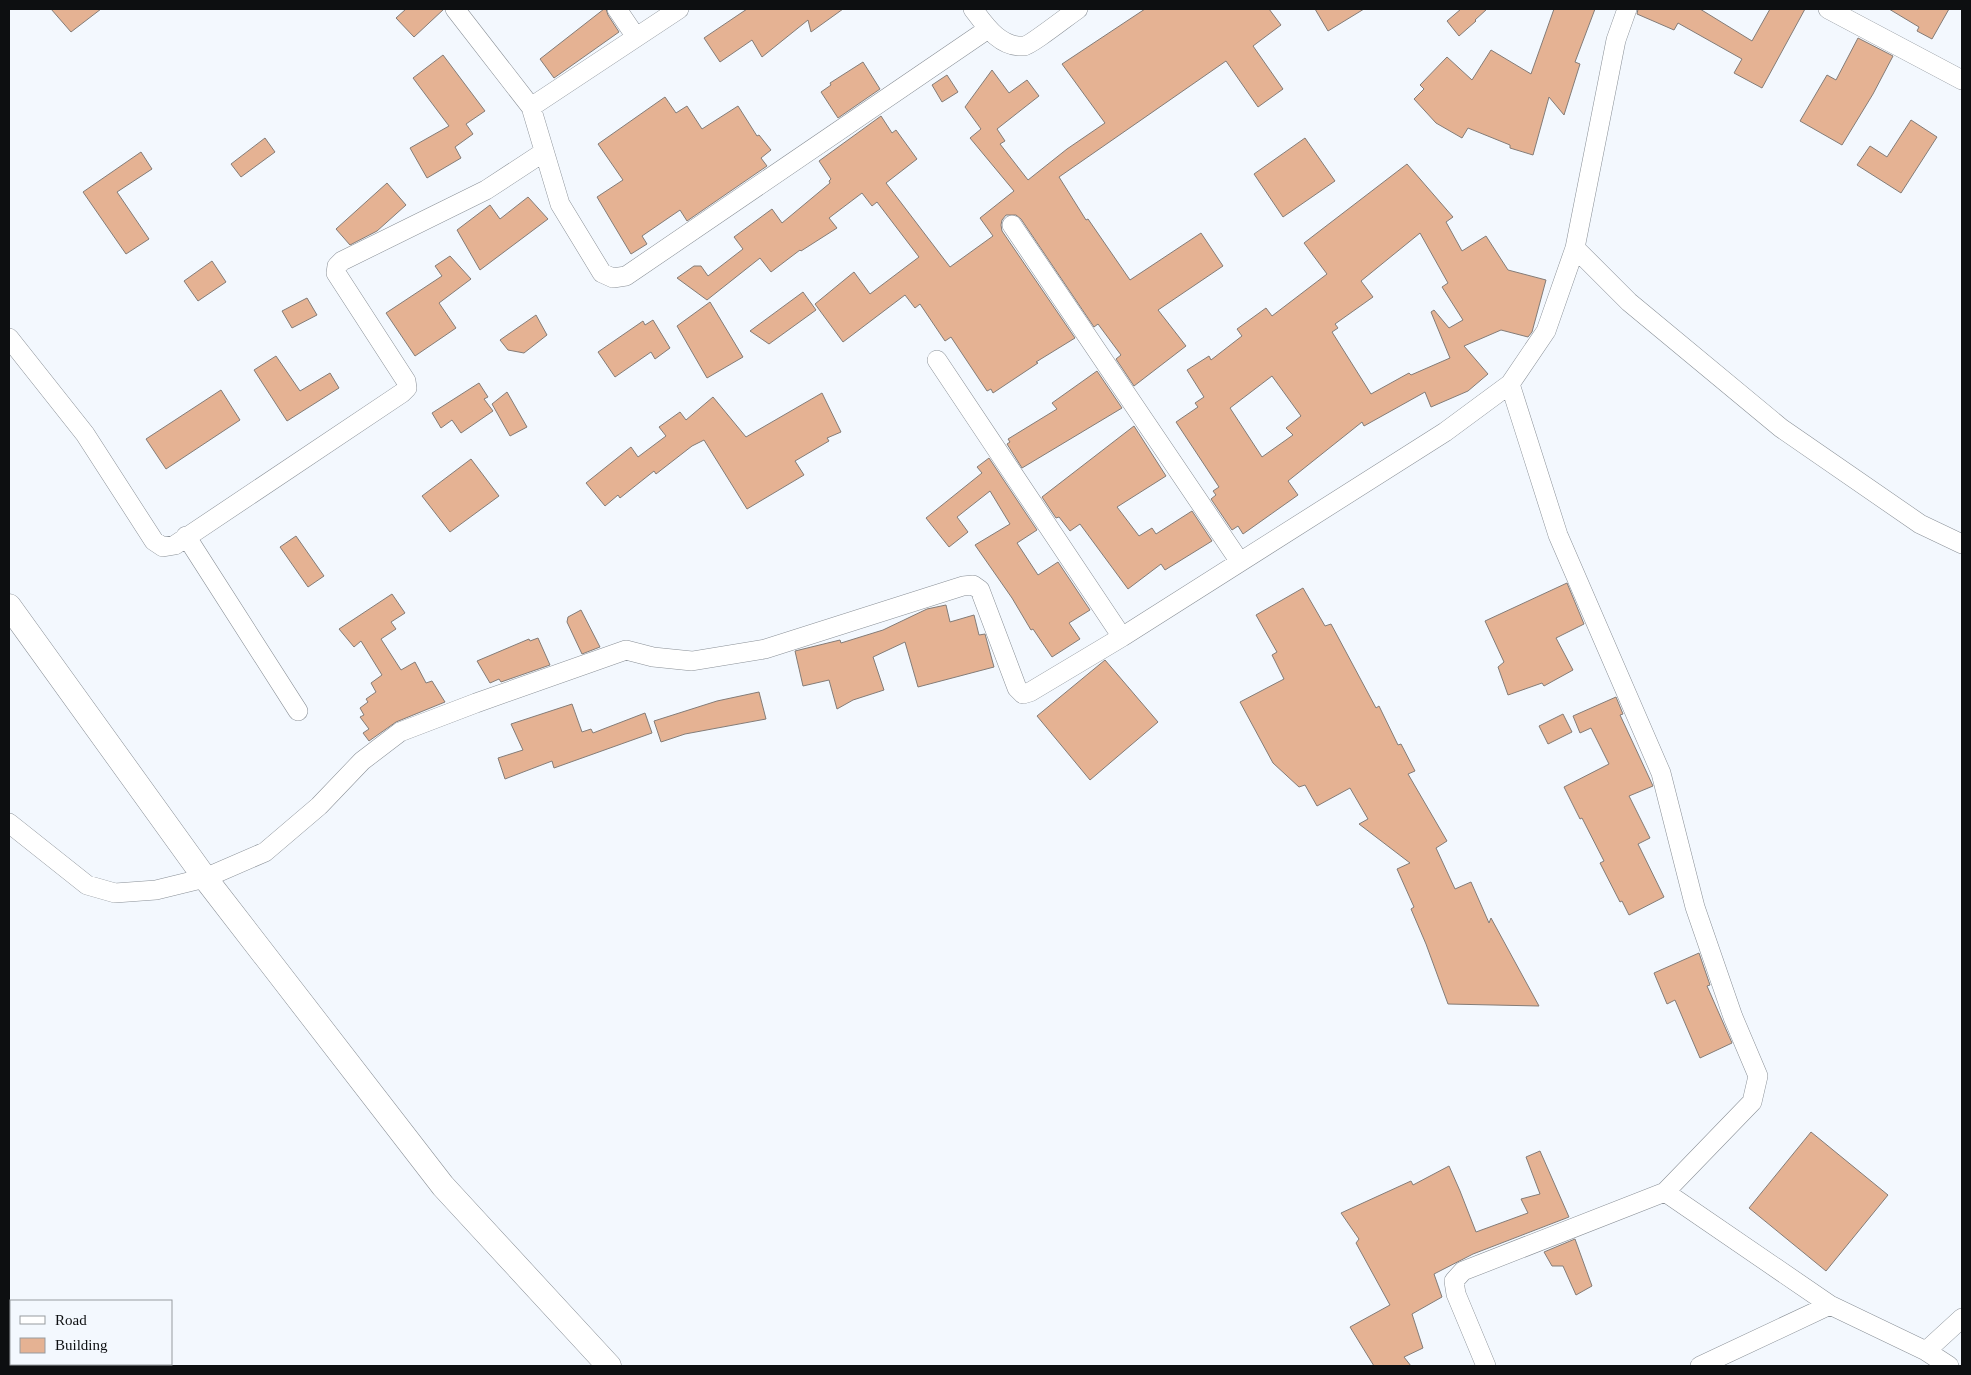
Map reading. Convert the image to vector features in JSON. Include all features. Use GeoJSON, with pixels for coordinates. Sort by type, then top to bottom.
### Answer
{"type":"FeatureCollection","features":[{"type":"Feature","properties":{"kind":"street"},"geometry":{"type":"LineString","coordinates":[[455,9],[531,107],[560,204],[602,272],[613,278],[626,276],[988,29]]}},
{"type":"Feature","properties":{"kind":"street"},"geometry":{"type":"LineString","coordinates":[[617,9],[636,37]]}},
{"type":"Feature","properties":{"kind":"street"},"geometry":{"type":"LineString","coordinates":[[531,107],[679,9]]}},
{"type":"Feature","properties":{"kind":"street"},"geometry":{"type":"LineString","coordinates":[[973,9],[988,29],[1008,44],[1026,46],[1078,9]]}},
{"type":"Feature","properties":{"kind":"street"},"geometry":{"type":"LineString","coordinates":[[9,823],[87,885],[115,893],[156,890],[205,878],[265,852],[319,806],[362,761],[400,732],[476,703],[626,650],[653,657],[692,661],[765,649],[973,585],[980,590],[1017,688],[1022,694],[1030,692],[1122,637],[1444,432],[1510,384],[1546,331],[1575,248],[1616,40],[1627,9]]}},
{"type":"Feature","properties":{"kind":"street"},"geometry":{"type":"LineString","coordinates":[[1828,9],[1962,80]]}},
{"type":"Feature","properties":{"kind":"street"},"geometry":{"type":"LineString","coordinates":[[9,338],[85,434],[154,541],[163,547],[175,545],[407,388],[406,381],[336,273],[337,266],[342,261],[486,190],[544,152]]}},
{"type":"Feature","properties":{"kind":"street"},"geometry":{"type":"LineString","coordinates":[[1012,226],[1240,562]]}},
{"type":"Feature","properties":{"kind":"street"},"geometry":{"type":"LineString","coordinates":[[1575,248],[1629,302],[1781,428],[1920,524],[1962,544]]}},
{"type":"Feature","properties":{"kind":"street"},"geometry":{"type":"LineString","coordinates":[[937,360],[1122,637]]}},
{"type":"Feature","properties":{"kind":"street"},"geometry":{"type":"LineString","coordinates":[[1486,1366],[1456,1294],[1454,1281],[1463,1271],[1665,1192],[1752,1102],[1758,1076],[1733,1017],[1695,907],[1661,773],[1558,534],[1510,384]]}},
{"type":"Feature","properties":{"kind":"street"},"geometry":{"type":"LineString","coordinates":[[186,536],[298,711]]}},
{"type":"Feature","properties":{"kind":"street"},"geometry":{"type":"LineString","coordinates":[[9,606],[205,878],[443,1186],[609,1366]]}},
{"type":"Feature","properties":{"kind":"street"},"geometry":{"type":"LineString","coordinates":[[1665,1192],[1830,1305],[1926,1352],[1949,1366]]}},
{"type":"Feature","properties":{"kind":"street"},"geometry":{"type":"LineString","coordinates":[[1700,1366],[1830,1305]]}},
{"type":"Feature","properties":{"kind":"street"},"geometry":{"type":"LineString","coordinates":[[1926,1352],[1962,1318]]}},
{"type":"Feature","properties":{"kind":"building"},"geometry":{"type":"Polygon","coordinates":[[[51,9],[101,9],[71,32],[51,9]]]}},
{"type":"Feature","properties":{"kind":"building"},"geometry":{"type":"Polygon","coordinates":[[[406,9],[444,9],[414,37],[396,18],[406,9]]]}},
{"type":"Feature","properties":{"kind":"building"},"geometry":{"type":"Polygon","coordinates":[[[606,9],[619,32],[554,78],[540,59],[606,9]]]}},
{"type":"Feature","properties":{"kind":"building"},"geometry":{"type":"Polygon","coordinates":[[[747,9],[843,9],[811,32],[808,20],[762,57],[752,40],[720,62],[704,38],[747,9]]]}},
{"type":"Feature","properties":{"kind":"building"},"geometry":{"type":"Polygon","coordinates":[[[1145,9],[1269,9],[1281,25],[1253,46],[1283,89],[1258,107],[1226,61],[1059,177],[1086,220],[1088,219],[1130,280],[1201,233],[1223,266],[1158,310],[1186,346],[1134,386],[1116,359],[1121,355],[1098,324],[1094,327],[1021,219],[1016,215],[1006,215],[1002,220],[1002,231],[1075,338],[1036,362],[1038,363],[993,393],[991,389],[987,391],[951,337],[945,341],[920,304],[915,308],[905,295],[843,342],[815,304],[854,272],[870,294],[919,257],[877,202],[872,206],[862,193],[829,218],[837,228],[800,250],[771,272],[760,258],[707,300],[677,278],[694,266],[701,266],[708,276],[743,249],[734,237],[772,209],[782,223],[830,183],[831,179],[819,161],[881,116],[892,133],[896,130],[917,159],[886,183],[950,267],[993,236],[980,218],[1014,191],[970,138],[981,129],[965,107],[992,70],[1009,93],[1027,80],[1039,96],[997,129],[1005,141],[1000,144],[1028,180],[1067,149],[1105,123],[1062,64],[1145,9]]]}},
{"type":"Feature","properties":{"kind":"building"},"geometry":{"type":"Polygon","coordinates":[[[1315,9],[1364,9],[1328,31],[1315,9]]]}},
{"type":"Feature","properties":{"kind":"building"},"geometry":{"type":"Polygon","coordinates":[[[1461,9],[1487,9],[1459,36],[1447,21],[1461,9]]]}},
{"type":"Feature","properties":{"kind":"building"},"geometry":{"type":"Polygon","coordinates":[[[1554,9],[1595,9],[1575,62],[1580,64],[1564,115],[1549,97],[1533,155],[1510,148],[1510,145],[1468,128],[1462,138],[1436,123],[1414,99],[1424,89],[1420,85],[1447,57],[1472,80],[1491,50],[1531,74],[1554,9]]]}},
{"type":"Feature","properties":{"kind":"building"},"geometry":{"type":"Polygon","coordinates":[[[1638,9],[1700,9],[1752,41],[1770,9],[1805,9],[1762,88],[1734,73],[1742,59],[1678,23],[1674,30],[1637,14],[1638,9]]]}},
{"type":"Feature","properties":{"kind":"building"},"geometry":{"type":"Polygon","coordinates":[[[1889,9],[1949,9],[1932,39],[1917,31],[1919,27],[1889,9]]]}},
{"type":"Feature","properties":{"kind":"building"},"geometry":{"type":"Polygon","coordinates":[[[1858,38],[1893,56],[1873,94],[1842,145],[1800,121],[1827,75],[1836,80],[1858,38]]]}},
{"type":"Feature","properties":{"kind":"building"},"geometry":{"type":"Polygon","coordinates":[[[443,55],[485,111],[466,124],[473,134],[455,147],[461,158],[427,178],[410,148],[449,126],[413,78],[443,55]]]}},
{"type":"Feature","properties":{"kind":"building"},"geometry":{"type":"Polygon","coordinates":[[[863,62],[880,89],[838,118],[821,92],[831,85],[830,83],[863,62]]]}},
{"type":"Feature","properties":{"kind":"building"},"geometry":{"type":"Polygon","coordinates":[[[947,75],[958,92],[942,102],[932,85],[947,75]]]}},
{"type":"Feature","properties":{"kind":"building"},"geometry":{"type":"Polygon","coordinates":[[[665,97],[676,113],[687,106],[702,129],[738,106],[757,136],[759,135],[771,150],[761,158],[767,166],[687,221],[680,210],[642,236],[647,244],[631,254],[597,197],[623,180],[598,144],[665,97]]]}},
{"type":"Feature","properties":{"kind":"building"},"geometry":{"type":"Polygon","coordinates":[[[1911,120],[1937,137],[1901,193],[1857,165],[1870,146],[1887,157],[1911,120]]]}},
{"type":"Feature","properties":{"kind":"building"},"geometry":{"type":"Polygon","coordinates":[[[265,138],[275,152],[241,177],[231,164],[265,138]]]}},
{"type":"Feature","properties":{"kind":"building"},"geometry":{"type":"Polygon","coordinates":[[[1305,138],[1335,181],[1283,217],[1254,174],[1305,138]]]}},
{"type":"Feature","properties":{"kind":"building"},"geometry":{"type":"Polygon","coordinates":[[[141,152],[152,169],[117,192],[149,239],[126,254],[83,192],[141,152]]]}},
{"type":"Feature","properties":{"kind":"building"},"geometry":{"type":"Polygon","coordinates":[[[1407,164],[1453,217],[1446,222],[1462,251],[1486,236],[1508,270],[1546,280],[1532,332],[1528,337],[1501,330],[1464,346],[1488,374],[1468,391],[1431,407],[1425,392],[1364,426],[1362,422],[1288,481],[1298,495],[1243,534],[1238,526],[1232,530],[1211,499],[1216,495],[1213,491],[1219,487],[1176,422],[1198,407],[1195,403],[1204,397],[1187,370],[1209,356],[1211,360],[1242,336],[1237,329],[1266,308],[1272,316],[1327,274],[1304,243],[1407,164]],[[1420,233],[1361,281],[1373,297],[1335,324],[1338,328],[1332,332],[1371,394],[1409,373],[1411,375],[1450,358],[1431,312],[1434,310],[1449,328],[1463,320],[1442,287],[1448,283],[1420,233]],[[1272,376],[1230,408],[1262,457],[1293,435],[1286,428],[1301,416],[1272,376]]]}},
{"type":"Feature","properties":{"kind":"building"},"geometry":{"type":"Polygon","coordinates":[[[387,183],[406,205],[377,231],[350,245],[336,229],[387,183]]]}},
{"type":"Feature","properties":{"kind":"building"},"geometry":{"type":"Polygon","coordinates":[[[528,197],[548,219],[480,270],[457,230],[490,205],[500,219],[528,197]]]}},
{"type":"Feature","properties":{"kind":"building"},"geometry":{"type":"Polygon","coordinates":[[[450,256],[471,279],[439,303],[456,328],[415,356],[386,313],[442,276],[435,266],[450,256]]]}},
{"type":"Feature","properties":{"kind":"building"},"geometry":{"type":"Polygon","coordinates":[[[212,261],[226,282],[198,301],[184,281],[212,261]]]}},
{"type":"Feature","properties":{"kind":"building"},"geometry":{"type":"Polygon","coordinates":[[[803,292],[816,310],[769,344],[750,331],[803,292]]]}},
{"type":"Feature","properties":{"kind":"building"},"geometry":{"type":"Polygon","coordinates":[[[307,298],[317,315],[292,328],[282,311],[307,298]]]}},
{"type":"Feature","properties":{"kind":"building"},"geometry":{"type":"Polygon","coordinates":[[[710,302],[743,357],[707,378],[677,326],[710,302]]]}},
{"type":"Feature","properties":{"kind":"building"},"geometry":{"type":"Polygon","coordinates":[[[536,315],[547,335],[524,353],[508,350],[500,340],[536,315]]]}},
{"type":"Feature","properties":{"kind":"building"},"geometry":{"type":"Polygon","coordinates":[[[653,320],[670,348],[655,359],[651,352],[615,377],[598,352],[643,321],[645,325],[653,320]]]}},
{"type":"Feature","properties":{"kind":"building"},"geometry":{"type":"Polygon","coordinates":[[[276,356],[300,391],[330,373],[339,388],[287,421],[254,370],[276,356]]]}},
{"type":"Feature","properties":{"kind":"building"},"geometry":{"type":"Polygon","coordinates":[[[1097,371],[1122,408],[1022,468],[1007,444],[1010,442],[1008,439],[1057,409],[1052,403],[1097,371]]]}},
{"type":"Feature","properties":{"kind":"building"},"geometry":{"type":"Polygon","coordinates":[[[479,383],[488,397],[484,399],[493,411],[461,433],[452,420],[441,428],[432,413],[479,383]]]}},
{"type":"Feature","properties":{"kind":"building"},"geometry":{"type":"Polygon","coordinates":[[[221,390],[240,420],[166,469],[146,439],[221,390]]]}},
{"type":"Feature","properties":{"kind":"building"},"geometry":{"type":"Polygon","coordinates":[[[507,392],[527,427],[510,436],[492,404],[507,392]]]}},
{"type":"Feature","properties":{"kind":"building"},"geometry":{"type":"Polygon","coordinates":[[[822,393],[841,432],[827,438],[829,441],[795,461],[804,475],[747,509],[704,440],[692,446],[656,474],[654,471],[620,498],[618,495],[605,506],[586,483],[631,447],[638,457],[666,436],[659,427],[680,412],[686,420],[713,397],[746,437],[822,393]]]}},
{"type":"Feature","properties":{"kind":"building"},"geometry":{"type":"Polygon","coordinates":[[[1134,426],[1166,476],[1117,507],[1139,536],[1152,528],[1156,534],[1192,511],[1212,541],[1165,570],[1161,564],[1128,589],[1080,524],[1070,531],[1059,517],[1056,518],[1042,497],[1134,426]]]}},
{"type":"Feature","properties":{"kind":"building"},"geometry":{"type":"Polygon","coordinates":[[[989,458],[1037,530],[1017,543],[1038,575],[1058,562],[1090,610],[1069,623],[1080,639],[1052,657],[1033,629],[1031,630],[1012,598],[975,545],[1010,524],[990,491],[957,517],[968,532],[949,547],[926,518],[982,473],[977,467],[989,458]]]}},
{"type":"Feature","properties":{"kind":"building"},"geometry":{"type":"Polygon","coordinates":[[[471,459],[499,496],[450,532],[422,496],[471,459]]]}},
{"type":"Feature","properties":{"kind":"building"},"geometry":{"type":"Polygon","coordinates":[[[296,536],[324,576],[308,587],[280,547],[296,536]]]}},
{"type":"Feature","properties":{"kind":"building"},"geometry":{"type":"Polygon","coordinates":[[[1567,583],[1584,624],[1556,638],[1573,670],[1544,686],[1542,683],[1508,695],[1498,667],[1504,662],[1485,621],[1567,583]]]}},
{"type":"Feature","properties":{"kind":"building"},"geometry":{"type":"Polygon","coordinates":[[[1303,588],[1325,626],[1331,624],[1376,708],[1379,706],[1398,745],[1401,744],[1415,771],[1408,774],[1447,841],[1436,848],[1455,889],[1471,882],[1489,923],[1491,918],[1539,1006],[1448,1004],[1411,909],[1414,907],[1397,869],[1410,863],[1359,824],[1368,819],[1350,788],[1317,806],[1305,785],[1299,787],[1273,763],[1240,702],[1284,679],[1272,655],[1277,652],[1256,615],[1303,588]]]}},
{"type":"Feature","properties":{"kind":"building"},"geometry":{"type":"Polygon","coordinates":[[[392,594],[405,613],[391,622],[396,629],[381,639],[401,670],[415,662],[426,683],[432,681],[445,702],[396,722],[369,741],[363,733],[369,729],[360,717],[364,715],[360,708],[368,702],[366,699],[376,692],[371,683],[382,675],[361,641],[354,647],[339,629],[392,594]]]}},
{"type":"Feature","properties":{"kind":"building"},"geometry":{"type":"Polygon","coordinates":[[[946,605],[950,622],[974,615],[979,635],[985,634],[994,667],[918,687],[905,642],[873,657],[884,690],[853,700],[837,709],[829,680],[803,686],[795,651],[840,640],[841,643],[883,630],[927,609],[946,605]]]}},
{"type":"Feature","properties":{"kind":"building"},"geometry":{"type":"Polygon","coordinates":[[[581,610],[600,647],[582,654],[567,622],[568,617],[581,610]]]}},
{"type":"Feature","properties":{"kind":"building"},"geometry":{"type":"Polygon","coordinates":[[[538,638],[550,665],[501,682],[499,679],[490,683],[477,661],[529,639],[530,641],[538,638]]]}},
{"type":"Feature","properties":{"kind":"building"},"geometry":{"type":"Polygon","coordinates":[[[1105,660],[1158,722],[1090,780],[1037,716],[1105,660]]]}},
{"type":"Feature","properties":{"kind":"building"},"geometry":{"type":"Polygon","coordinates":[[[759,692],[766,719],[685,734],[661,742],[654,721],[717,701],[759,692]]]}},
{"type":"Feature","properties":{"kind":"building"},"geometry":{"type":"Polygon","coordinates":[[[1616,697],[1623,714],[1620,715],[1653,786],[1629,796],[1650,838],[1638,844],[1664,897],[1629,915],[1622,901],[1620,902],[1600,863],[1604,861],[1564,787],[1609,764],[1591,728],[1580,733],[1573,716],[1616,697]]]}},
{"type":"Feature","properties":{"kind":"building"},"geometry":{"type":"Polygon","coordinates":[[[572,704],[582,732],[591,729],[593,733],[645,713],[652,733],[554,768],[552,761],[505,779],[498,758],[523,750],[511,724],[572,704]]]}},
{"type":"Feature","properties":{"kind":"building"},"geometry":{"type":"Polygon","coordinates":[[[1563,714],[1572,732],[1548,744],[1539,726],[1563,714]]]}},
{"type":"Feature","properties":{"kind":"building"},"geometry":{"type":"Polygon","coordinates":[[[1699,953],[1710,985],[1707,986],[1732,1043],[1700,1058],[1675,1000],[1667,1004],[1654,973],[1699,953]]]}},
{"type":"Feature","properties":{"kind":"building"},"geometry":{"type":"Polygon","coordinates":[[[1811,1132],[1888,1195],[1826,1271],[1749,1208],[1811,1132]]]}},
{"type":"Feature","properties":{"kind":"building"},"geometry":{"type":"Polygon","coordinates":[[[1540,1151],[1569,1217],[1473,1254],[1434,1274],[1442,1297],[1412,1314],[1423,1348],[1404,1357],[1411,1366],[1374,1366],[1350,1327],[1390,1305],[1356,1243],[1359,1239],[1341,1213],[1411,1181],[1413,1185],[1449,1166],[1476,1232],[1528,1213],[1521,1199],[1540,1194],[1526,1157],[1540,1151]]]}},
{"type":"Feature","properties":{"kind":"building"},"geometry":{"type":"Polygon","coordinates":[[[1575,1239],[1592,1286],[1576,1295],[1563,1266],[1552,1266],[1544,1252],[1575,1239]]]}}]}
